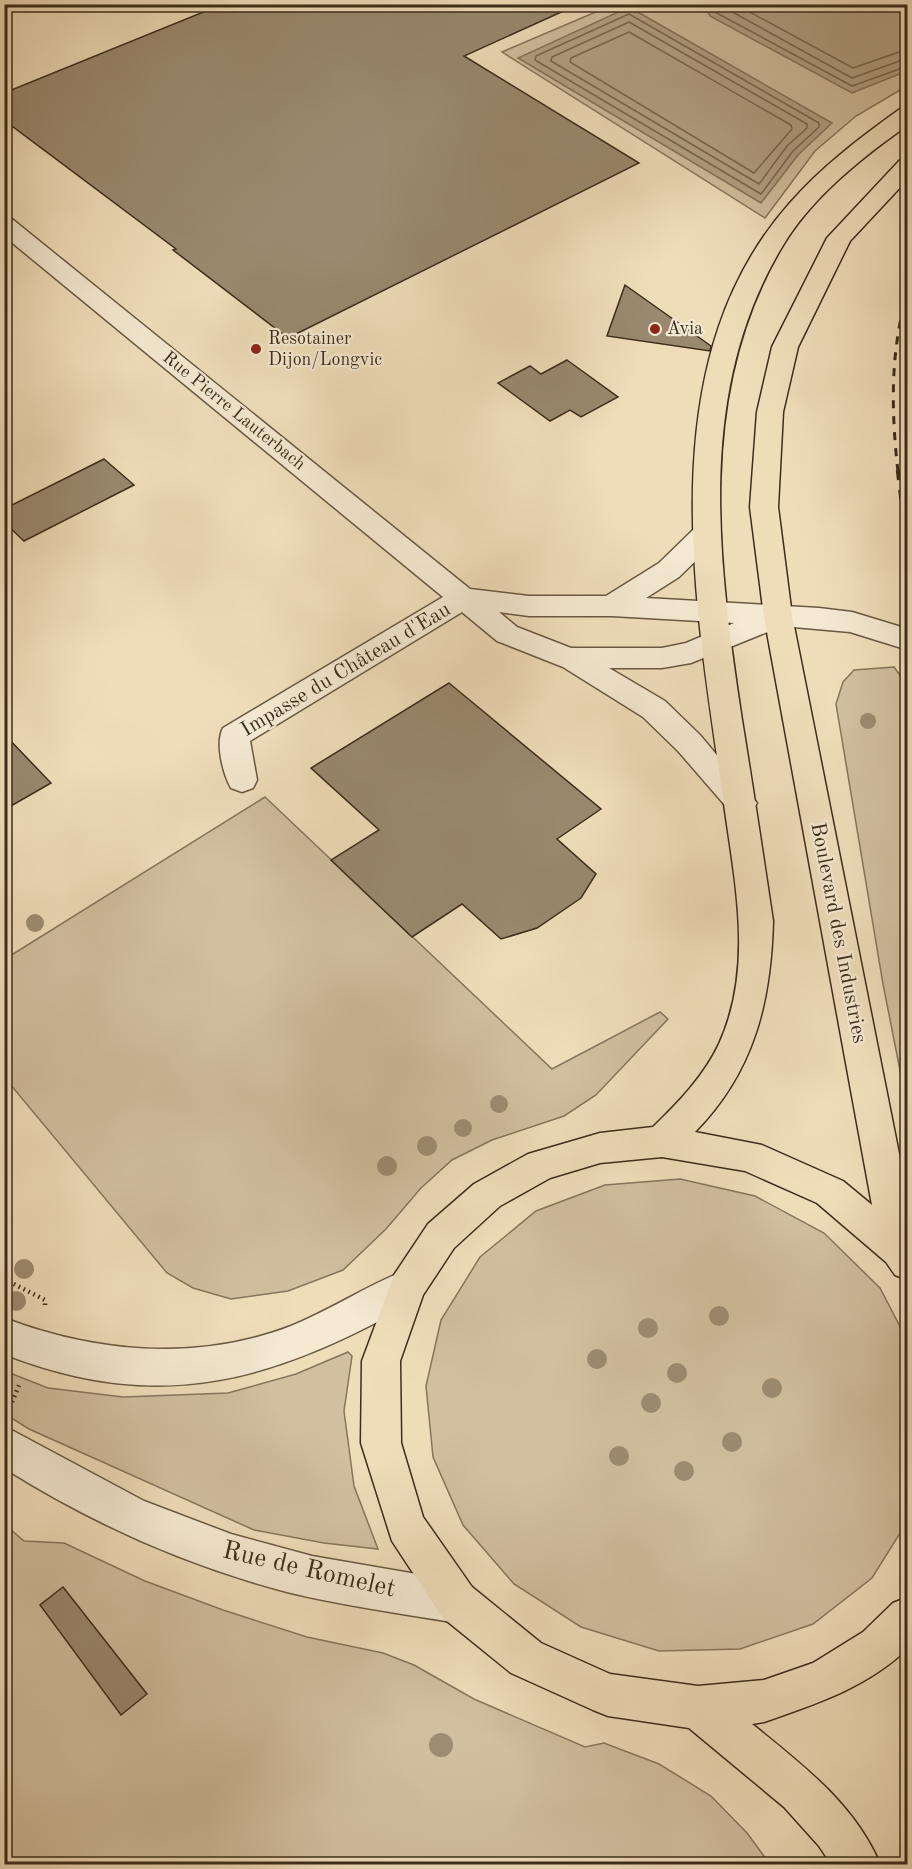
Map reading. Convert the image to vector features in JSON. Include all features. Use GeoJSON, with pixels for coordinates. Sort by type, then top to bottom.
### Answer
{"type":"FeatureCollection","features":[{"type":"Feature","properties":{"kind":"main road"},"geometry":{"type":"LineString","coordinates":[[662,1142],[695,1112],[721,1074],[737,1044],[748,1014],[757,958],[757,921],[714,628],[705,536],[705,499],[715,396],[728,337],[750,283],[797,208],[862,147],[908,114]]}},
{"type":"Feature","properties":{"kind":"main road","name":"Boulevard des Industries"},"geometry":{"type":"LineString","coordinates":[[903,1257],[778,616],[768,548],[764,496],[770,412],[785,346],[839,238],[908,165]]}},
{"type":"Feature","properties":{"kind":"main road"},"geometry":{"type":"LineString","coordinates":[[903,1257],[830,1192],[749,1156],[662,1142],[600,1148],[550,1162],[487,1195],[441,1236],[406,1287],[381,1361],[381,1443],[406,1527],[457,1602],[526,1658],[608,1695],[698,1708],[764,1701],[824,1680],[878,1647],[908,1618]]}},
{"type":"Feature","properties":{"kind":"main road"},"geometry":{"type":"LineString","coordinates":[[698,1708],[801,1791],[835,1830],[857,1864]]}},
{"type":"Feature","properties":{"kind":"street","name":"Rue Pierre Lauterbach"},"geometry":{"type":"LineString","coordinates":[[4,224],[507,634],[568,658],[654,709],[689,743],[741,803]]}},
{"type":"Feature","properties":{"kind":"street"},"geometry":{"type":"LineString","coordinates":[[612,606],[669,570],[705,536]]}},
{"type":"Feature","properties":{"kind":"street"},"geometry":{"type":"LineString","coordinates":[[464,598],[529,606],[577,608],[612,606],[714,628],[778,616],[852,622],[908,640]]}},
{"type":"Feature","properties":{"kind":"street","name":"Impasse du Château d'Eau"},"geometry":{"type":"LineString","coordinates":[[242,780],[234,736],[464,598]]}},
{"type":"Feature","properties":{"kind":"street","name":"Rue Pierre Lauterbach"},"geometry":{"type":"LineString","coordinates":[[568,658],[662,658],[692,653],[714,628]]}},
{"type":"Feature","properties":{"kind":"street"},"geometry":{"type":"LineString","coordinates":[[4,1335],[35,1350],[90,1361],[138,1368],[188,1369],[231,1363],[295,1343],[345,1322],[406,1287]]}},
{"type":"Feature","properties":{"kind":"street","name":"Rue de Romelet"},"geometry":{"type":"LineString","coordinates":[[4,1445],[41,1469],[173,1534],[266,1565],[457,1602]]}},
{"type":"Feature","properties":{"kind":"shaded area"},"geometry":{"type":"Polygon","coordinates":[[[612,5],[907,5],[907,86],[856,116],[815,151],[765,218],[502,52],[612,5]]]}},
{"type":"Feature","properties":{"kind":"shaded area"},"geometry":{"type":"Polygon","coordinates":[[[894,667],[905,682],[908,694],[907,1106],[883,984],[836,704],[843,682],[854,670],[894,667]]]}},
{"type":"Feature","properties":{"kind":"shaded area"},"geometry":{"type":"Polygon","coordinates":[[[265,797],[552,1069],[660,1012],[668,1019],[596,1095],[564,1116],[492,1140],[452,1160],[421,1188],[386,1229],[343,1270],[288,1291],[231,1299],[193,1288],[167,1273],[5,1078],[5,959],[265,797]]]}},
{"type":"Feature","properties":{"kind":"shaded area"},"geometry":{"type":"Polygon","coordinates":[[[680,1179],[755,1196],[824,1233],[880,1288],[907,1340],[907,1522],[872,1578],[813,1624],[740,1649],[659,1651],[581,1627],[514,1584],[463,1525],[433,1457],[426,1386],[441,1320],[480,1257],[536,1211],[605,1185],[680,1179]]]}},
{"type":"Feature","properties":{"kind":"shaded area"},"geometry":{"type":"Polygon","coordinates":[[[348,1352],[352,1356],[344,1411],[354,1486],[378,1549],[324,1543],[254,1530],[29,1429],[5,1414],[5,1371],[48,1388],[123,1397],[228,1393],[296,1374],[348,1352]]]}},
{"type":"Feature","properties":{"kind":"shaded area"},"geometry":{"type":"Polygon","coordinates":[[[4,1524],[24,1541],[64,1543],[145,1581],[223,1610],[307,1637],[383,1653],[414,1665],[474,1699],[585,1747],[604,1743],[659,1764],[711,1796],[747,1833],[770,1864],[5,1864],[4,1524]]]}},
{"type":"Feature","properties":{"kind":"water"},"geometry":{"type":"Polygon","coordinates":[[[704,4],[907,5],[907,71],[852,93],[710,16],[704,4]]]}},
{"type":"Feature","properties":{"kind":"water"},"geometry":{"type":"Polygon","coordinates":[[[629,7],[832,123],[798,155],[761,203],[518,58],[629,7]]]}},
{"type":"Feature","properties":{"kind":"building"},"geometry":{"type":"Polygon","coordinates":[[[223,4],[579,4],[464,56],[639,163],[288,338],[173,250],[176,249],[4,120],[4,93],[223,4]]]}},
{"type":"Feature","properties":{"kind":"building"},"geometry":{"type":"Polygon","coordinates":[[[625,285],[711,346],[710,351],[607,336],[625,285]]]}},
{"type":"Feature","properties":{"kind":"building"},"geometry":{"type":"Polygon","coordinates":[[[567,360],[618,397],[581,417],[570,410],[550,421],[498,383],[530,366],[541,374],[567,360]]]}},
{"type":"Feature","properties":{"kind":"building"},"geometry":{"type":"Polygon","coordinates":[[[104,459],[134,485],[24,541],[4,522],[4,509],[104,459]]]}},
{"type":"Feature","properties":{"kind":"building"},"geometry":{"type":"Polygon","coordinates":[[[449,683],[601,809],[557,839],[596,874],[581,898],[537,928],[501,939],[462,904],[412,937],[331,860],[379,830],[311,768],[449,683]]]}},
{"type":"Feature","properties":{"kind":"building"},"geometry":{"type":"Polygon","coordinates":[[[4,734],[51,783],[4,810],[4,734]]]}},
{"type":"Feature","properties":{"kind":"building"},"geometry":{"type":"Polygon","coordinates":[[[63,1587],[147,1694],[121,1715],[40,1605],[63,1587]]]}},
{"type":"Feature","properties":{"kind":"railway"},"geometry":{"type":"LineString","coordinates":[[898,472],[893,403],[895,358],[908,290]]}},
{"type":"Feature","properties":{"kind":"railway"},"geometry":{"type":"LineString","coordinates":[[898,470],[908,554]]}},
{"type":"Feature","properties":{"kind":"place","name":"Avia"},"geometry":{"type":"Point","coordinates":[655,329]}},
{"type":"Feature","properties":{"kind":"place","name":"Resotainer Dijon/Longvic"},"geometry":{"type":"Point","coordinates":[256,349]}}]}
